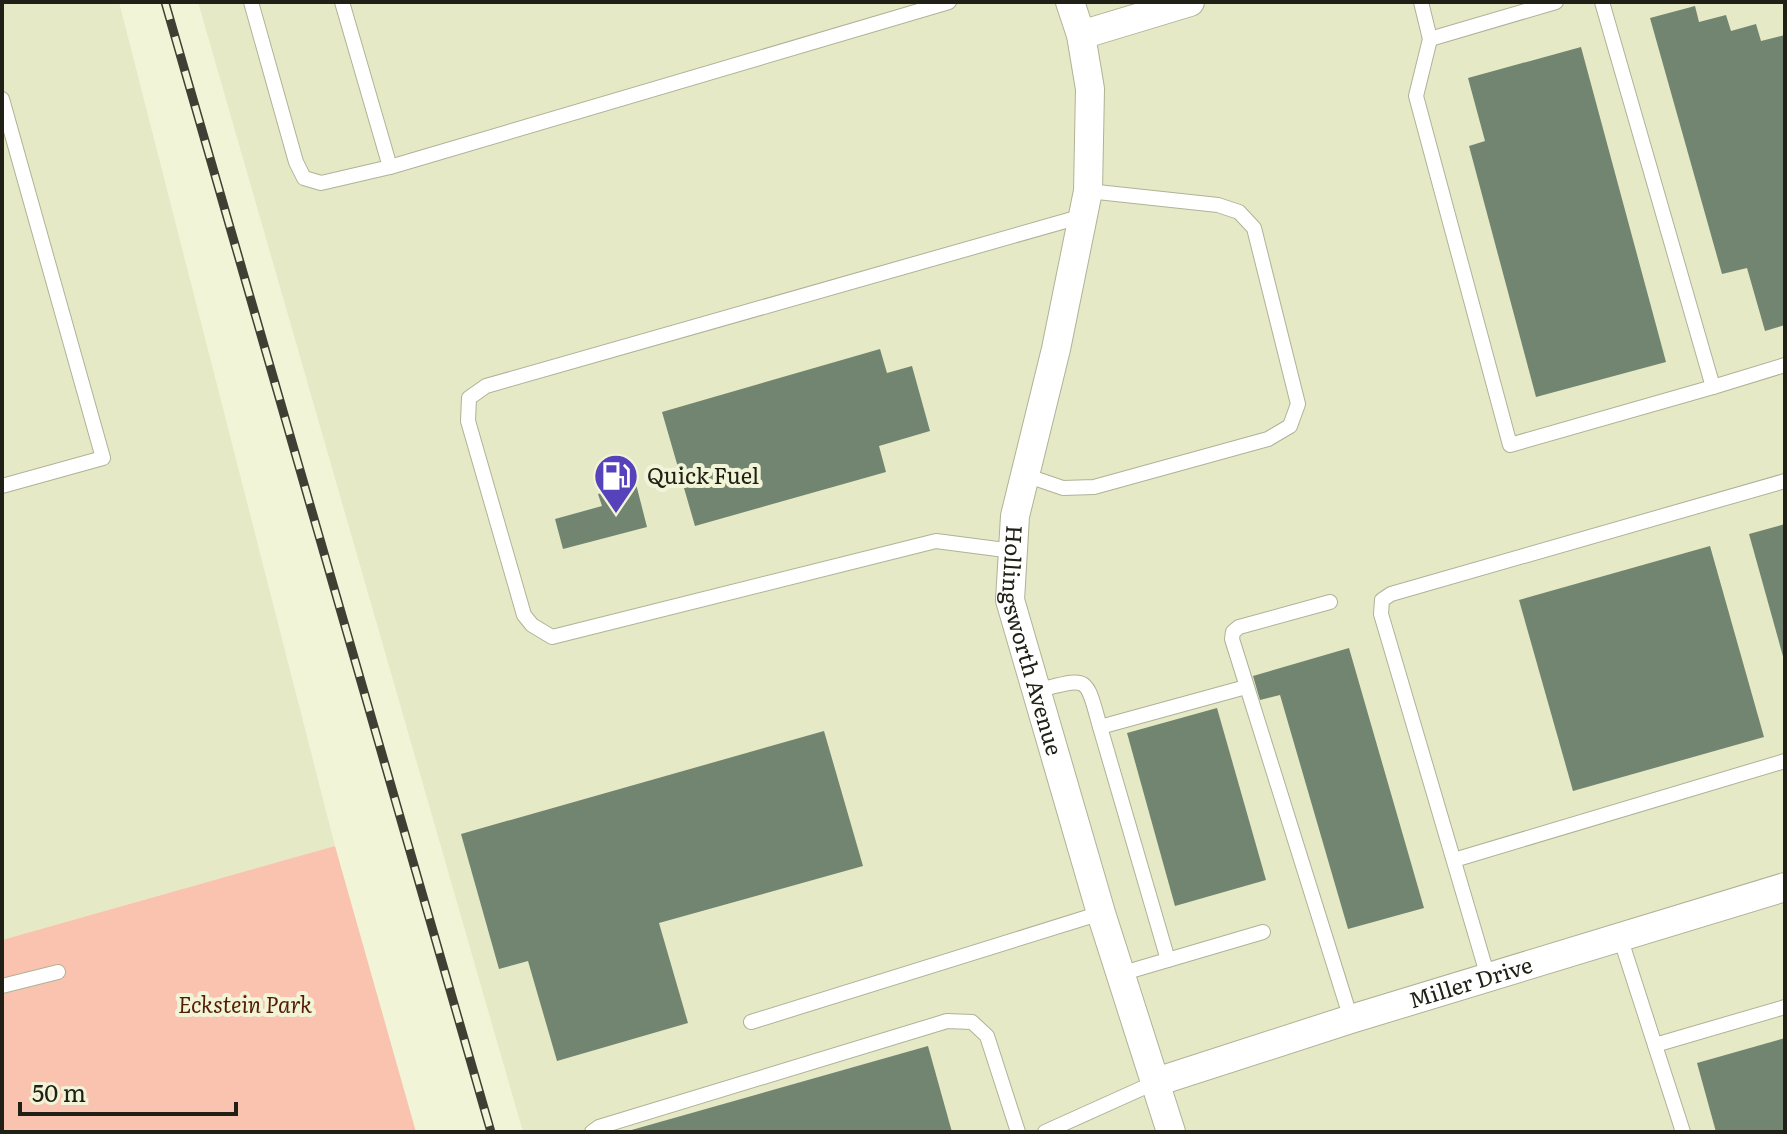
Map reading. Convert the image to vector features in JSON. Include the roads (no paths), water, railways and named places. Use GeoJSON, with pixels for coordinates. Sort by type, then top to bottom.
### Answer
{"type":"FeatureCollection","features":[{"type":"Feature","properties":{"kind":"street","name":"Hollingsworth Avenue"},"geometry":{"type":"LineString","coordinates":[[1070,2],[1081,35],[1090,89],[1085,203],[1056,349],[1015,516],[1010,600],[1101,913],[1171,1132]]}},
{"type":"Feature","properties":{"kind":"street"},"geometry":{"type":"LineString","coordinates":[[1081,35],[1190,2]]}},
{"type":"Feature","properties":{"kind":"street","name":"Miller Drive"},"geometry":{"type":"LineString","coordinates":[[1156,1082],[1351,1019],[1785,887]]}},
{"type":"Feature","properties":{"kind":"lane"},"geometry":{"type":"LineString","coordinates":[[251,2],[296,162],[304,178],[321,183],[390,167],[949,2]]}},
{"type":"Feature","properties":{"kind":"lane"},"geometry":{"type":"LineString","coordinates":[[342,2],[390,167]]}},
{"type":"Feature","properties":{"kind":"lane"},"geometry":{"type":"LineString","coordinates":[[1421,2],[1430,39],[1416,96],[1510,445],[1785,365]]}},
{"type":"Feature","properties":{"kind":"lane"},"geometry":{"type":"LineString","coordinates":[[1430,39],[1556,2]]}},
{"type":"Feature","properties":{"kind":"lane"},"geometry":{"type":"LineString","coordinates":[[1602,2],[1713,387]]}},
{"type":"Feature","properties":{"kind":"lane"},"geometry":{"type":"LineString","coordinates":[[2,99],[103,458],[2,486]]}},
{"type":"Feature","properties":{"kind":"lane"},"geometry":{"type":"LineString","coordinates":[[1013,551],[936,541],[552,637],[532,625],[524,615],[468,421],[469,398],[486,386],[1085,203],[1218,205],[1239,212],[1254,228],[1298,404],[1290,426],[1268,439],[1094,487],[1063,488],[1025,475]]}},
{"type":"Feature","properties":{"kind":"lane"},"geometry":{"type":"LineString","coordinates":[[1488,977],[1381,614],[1382,600],[1391,594],[1785,481]]}},
{"type":"Feature","properties":{"kind":"lane"},"geometry":{"type":"LineString","coordinates":[[1330,602],[1239,627],[1233,632],[1232,639],[1351,1019]]}},
{"type":"Feature","properties":{"kind":"lane"},"geometry":{"type":"LineString","coordinates":[[1035,691],[1074,681],[1090,689],[1168,960]]}},
{"type":"Feature","properties":{"kind":"lane"},"geometry":{"type":"LineString","coordinates":[[1100,727],[1246,687]]}},
{"type":"Feature","properties":{"kind":"lane"},"geometry":{"type":"LineString","coordinates":[[1454,860],[1785,761]]}},
{"type":"Feature","properties":{"kind":"lane"},"geometry":{"type":"LineString","coordinates":[[751,1022],[1101,913]]}},
{"type":"Feature","properties":{"kind":"lane"},"geometry":{"type":"LineString","coordinates":[[1120,974],[1263,932]]}},
{"type":"Feature","properties":{"kind":"lane"},"geometry":{"type":"LineString","coordinates":[[1620,937],[1683,1132]]}},
{"type":"Feature","properties":{"kind":"lane"},"geometry":{"type":"LineString","coordinates":[[2,986],[58,972]]}},
{"type":"Feature","properties":{"kind":"lane"},"geometry":{"type":"LineString","coordinates":[[1655,1045],[1785,1007]]}},
{"type":"Feature","properties":{"kind":"lane"},"geometry":{"type":"LineString","coordinates":[[592,1132],[599,1127],[947,1021],[972,1022],[987,1036],[1018,1132]]}},
{"type":"Feature","properties":{"kind":"lane"},"geometry":{"type":"LineString","coordinates":[[1045,1132],[1156,1082]]}},
{"type":"Feature","properties":{"kind":"railway"},"geometry":{"type":"LineString","coordinates":[[165,2],[491,1132]]}},
{"type":"Feature","properties":{"kind":"place","name":"Quick Fuel"},"geometry":{"type":"Point","coordinates":[616,515]}},
{"type":"Feature","properties":{"kind":"park label","name":"Eckstein Park"},"geometry":{"type":"Point","coordinates":[245,1005]}}]}
